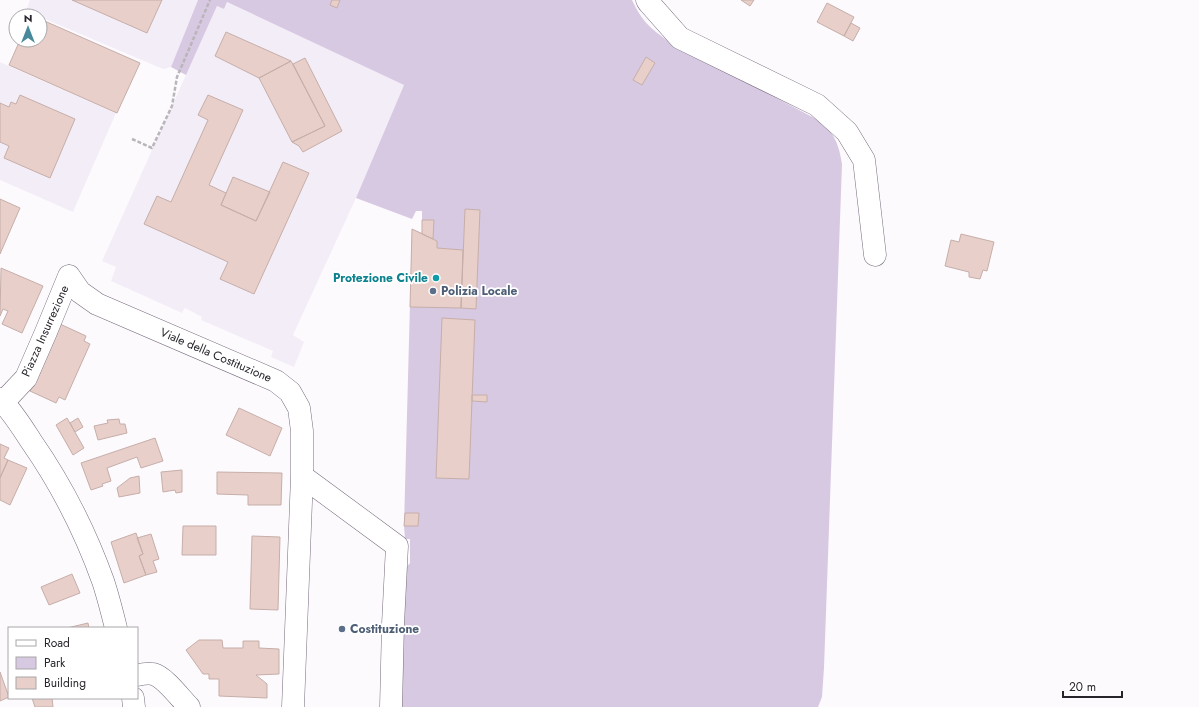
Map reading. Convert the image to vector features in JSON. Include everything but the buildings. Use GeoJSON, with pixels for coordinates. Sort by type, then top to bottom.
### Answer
{"type":"FeatureCollection","features":[{"type":"Feature","properties":{"kind":"street"},"geometry":{"type":"LineString","coordinates":[[648,0],[649,4],[680,38],[817,105],[848,132],[864,160],[875,255]]}},
{"type":"Feature","properties":{"kind":"street","name":"Piazza Insurrezione"},"geometry":{"type":"LineString","coordinates":[[1,400],[9,396],[26,378],[69,276]]}},
{"type":"Feature","properties":{"kind":"street","name":"Viale della Costituzione"},"geometry":{"type":"LineString","coordinates":[[69,276],[80,292],[97,304],[276,381],[290,392],[299,408],[302,431],[302,476],[293,707]]}},
{"type":"Feature","properties":{"kind":"street"},"geometry":{"type":"LineString","coordinates":[[1,400],[48,465],[66,497],[101,575],[116,627]]}},
{"type":"Feature","properties":{"kind":"street"},"geometry":{"type":"LineString","coordinates":[[302,476],[397,546],[391,707]]}},
{"type":"Feature","properties":{"kind":"street"},"geometry":{"type":"LineString","coordinates":[[138,675],[154,674],[166,683],[189,707]]}},
{"type":"Feature","properties":{"kind":"path"},"geometry":{"type":"LineString","coordinates":[[132,139],[152,148],[172,106],[177,77],[210,0]]}},
{"type":"Feature","properties":{"kind":"shaded area"},"geometry":{"type":"Polygon","coordinates":[[[30,0],[198,0],[171,67],[163,69],[48,20],[48,8],[27,8],[30,0]]]}},
{"type":"Feature","properties":{"kind":"shaded area"},"geometry":{"type":"Polygon","coordinates":[[[227,2],[404,85],[356,198],[293,335],[304,342],[294,367],[271,357],[273,351],[201,320],[202,317],[185,308],[182,313],[111,281],[116,267],[102,261],[217,6],[224,9],[227,2]]]}},
{"type":"Feature","properties":{"kind":"shaded area"},"geometry":{"type":"Polygon","coordinates":[[[0,62],[116,113],[73,212],[0,180],[0,62]]]}},
{"type":"Feature","properties":{"kind":"green space"},"geometry":{"type":"Polygon","coordinates":[[[198,0],[632,0],[639,13],[647,23],[668,41],[820,121],[833,135],[838,145],[842,164],[824,668],[822,697],[818,707],[399,707],[404,570],[410,563],[410,539],[405,539],[404,526],[412,229],[422,233],[422,211],[416,211],[412,219],[356,198],[404,85],[227,2],[224,9],[217,6],[186,75],[171,67],[198,0]]]}},
{"type":"Feature","properties":{"kind":"place","name":"Protezione Civile"},"geometry":{"type":"Point","coordinates":[436,278]}},
{"type":"Feature","properties":{"kind":"place","name":"Polizia Locale"},"geometry":{"type":"Point","coordinates":[433,291]}},
{"type":"Feature","properties":{"kind":"place","name":"Costituzione"},"geometry":{"type":"Point","coordinates":[342,629]}}]}
